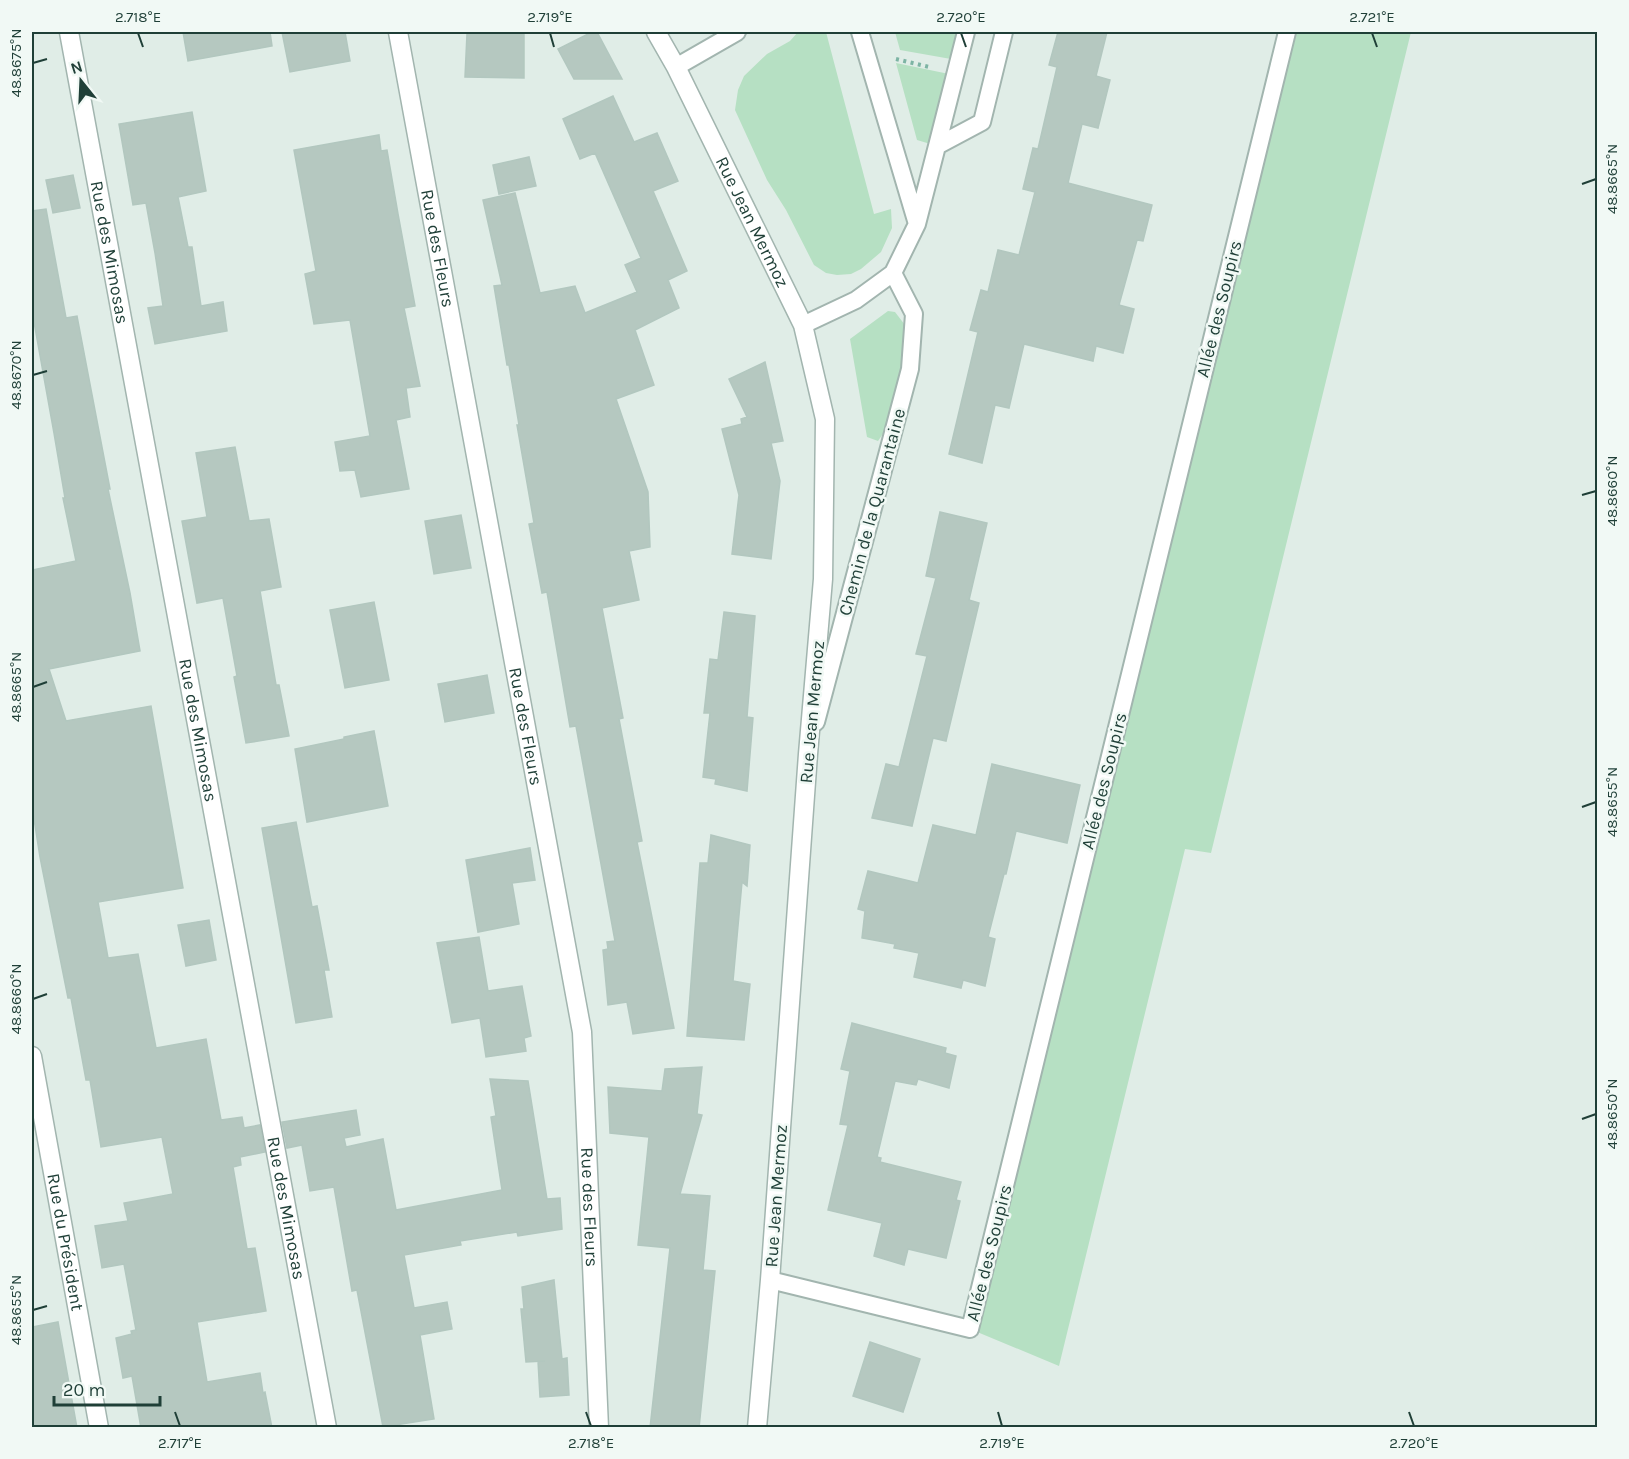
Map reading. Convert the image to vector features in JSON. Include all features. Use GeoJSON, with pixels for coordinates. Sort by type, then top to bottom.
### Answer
{"type":"FeatureCollection","features":[{"type":"Feature","properties":{"kind":"street","name":"Rue des Mimosas"},"geometry":{"type":"LineString","coordinates":[[69,32],[327,1428]]}},
{"type":"Feature","properties":{"kind":"street","name":"Rue des Fleurs"},"geometry":{"type":"LineString","coordinates":[[398,32],[582,1032],[599,1428]]}},
{"type":"Feature","properties":{"kind":"street","name":"Rue Jean Mermoz"},"geometry":{"type":"LineString","coordinates":[[656,32],[676,67],[803,325],[825,419],[823,579],[757,1428]]}},
{"type":"Feature","properties":{"kind":"street","name":"Rue du Président"},"geometry":{"type":"LineString","coordinates":[[32,1056],[99,1428]]}},
{"type":"Feature","properties":{"kind":"lane"},"geometry":{"type":"LineString","coordinates":[[676,67],[737,32]]}},
{"type":"Feature","properties":{"kind":"lane"},"geometry":{"type":"LineString","coordinates":[[860,32],[917,224]]}},
{"type":"Feature","properties":{"kind":"lane"},"geometry":{"type":"LineString","coordinates":[[803,325],[856,300],[892,273],[917,224],[966,32]]}},
{"type":"Feature","properties":{"kind":"lane"},"geometry":{"type":"LineString","coordinates":[[937,146],[982,122],[1004,32]]}},
{"type":"Feature","properties":{"kind":"lane","name":"Allée des Soupirs"},"geometry":{"type":"LineString","coordinates":[[770,1280],[970,1329],[1287,32]]}},
{"type":"Feature","properties":{"kind":"lane","name":"Chemin de la Quarantaine"},"geometry":{"type":"LineString","coordinates":[[808,754],[910,369],[914,314],[892,273]]}},
{"type":"Feature","properties":{"kind":"path"},"geometry":{"type":"LineString","coordinates":[[866,51],[956,74]]}},
{"type":"Feature","properties":{"kind":"green space"},"geometry":{"type":"Polygon","coordinates":[[[798,32],[826,32],[874,214],[891,209],[892,228],[881,252],[861,269],[851,274],[826,273],[814,265],[786,210],[767,180],[735,110],[738,90],[744,76],[767,54],[790,41],[798,32]]]}},
{"type":"Feature","properties":{"kind":"green space"},"geometry":{"type":"Polygon","coordinates":[[[895,32],[956,32],[951,59],[900,50],[895,32]]]}},
{"type":"Feature","properties":{"kind":"green space"},"geometry":{"type":"Polygon","coordinates":[[[1287,32],[1411,32],[1211,853],[1185,849],[1059,1366],[970,1329],[1287,32]]]}},
{"type":"Feature","properties":{"kind":"green space"},"geometry":{"type":"Polygon","coordinates":[[[896,63],[949,74],[937,146],[917,140],[896,63]]]}},
{"type":"Feature","properties":{"kind":"green space"},"geometry":{"type":"Polygon","coordinates":[[[888,311],[895,312],[905,325],[906,363],[889,425],[878,441],[867,437],[850,339],[888,311]]]}},
{"type":"Feature","properties":{"kind":"building"},"geometry":{"type":"Polygon","coordinates":[[[183,32],[270,32],[272,46],[188,61],[183,32]]]}},
{"type":"Feature","properties":{"kind":"building"},"geometry":{"type":"Polygon","coordinates":[[[282,32],[345,32],[350,61],[290,72],[282,32]]]}},
{"type":"Feature","properties":{"kind":"building"},"geometry":{"type":"Polygon","coordinates":[[[592,32],[597,32],[622,79],[574,79],[558,49],[592,32]]]}},
{"type":"Feature","properties":{"kind":"building"},"geometry":{"type":"Polygon","coordinates":[[[1058,32],[1107,32],[1096,76],[1110,80],[1098,128],[1082,124],[1068,183],[1152,205],[1143,241],[1137,240],[1119,305],[1134,309],[1123,353],[1096,346],[1093,361],[1024,344],[1009,408],[995,405],[982,463],[949,454],[978,332],[970,330],[981,290],[988,292],[998,250],[1019,255],[1035,192],[1023,189],[1033,148],[1038,149],[1057,67],[1049,65],[1058,32]]]}},
{"type":"Feature","properties":{"kind":"building"},"geometry":{"type":"Polygon","coordinates":[[[467,34],[524,34],[524,78],[465,77],[467,34]]]}},
{"type":"Feature","properties":{"kind":"building"},"geometry":{"type":"Polygon","coordinates":[[[613,96],[634,142],[657,133],[678,181],[653,191],[687,271],[668,280],[679,308],[635,330],[654,385],[616,399],[648,492],[650,547],[629,551],[639,600],[602,608],[623,718],[619,719],[642,841],[637,842],[674,1028],[633,1034],[627,1002],[608,1005],[603,950],[608,949],[607,942],[615,941],[576,726],[570,727],[547,592],[542,593],[529,524],[534,523],[494,286],[502,285],[483,200],[515,193],[540,293],[575,286],[585,313],[637,292],[625,265],[641,258],[595,153],[580,159],[563,119],[613,96]]]}},
{"type":"Feature","properties":{"kind":"building"},"geometry":{"type":"Polygon","coordinates":[[[192,112],[206,191],[178,197],[188,247],[192,247],[201,306],[223,302],[227,331],[155,344],[148,308],[163,306],[155,253],[146,203],[133,205],[119,124],[192,112]]]}},
{"type":"Feature","properties":{"kind":"building"},"geometry":{"type":"Polygon","coordinates":[[[379,135],[381,151],[387,150],[415,306],[404,308],[420,386],[406,388],[410,417],[396,420],[409,489],[361,497],[355,470],[340,471],[335,442],[370,436],[350,320],[314,324],[305,274],[316,271],[294,150],[379,135]]]}},
{"type":"Feature","properties":{"kind":"building"},"geometry":{"type":"Polygon","coordinates":[[[529,157],[536,186],[499,194],[493,165],[529,157]]]}},
{"type":"Feature","properties":{"kind":"building"},"geometry":{"type":"Polygon","coordinates":[[[73,175],[80,208],[53,213],[46,180],[73,175]]]}},
{"type":"Feature","properties":{"kind":"building"},"geometry":{"type":"Polygon","coordinates":[[[46,209],[66,318],[77,316],[140,651],[49,669],[66,721],[151,706],[183,888],[98,902],[108,958],[138,954],[156,1048],[206,1039],[221,1120],[242,1117],[244,1128],[260,1125],[265,1152],[240,1157],[241,1165],[233,1167],[247,1249],[255,1248],[266,1311],[197,1322],[207,1382],[260,1373],[272,1428],[141,1428],[132,1376],[123,1378],[116,1338],[132,1334],[131,1331],[136,1330],[124,1264],[102,1268],[95,1226],[128,1221],[124,1203],[173,1194],[162,1137],[101,1147],[90,1080],[86,1080],[71,998],[68,998],[32,806],[32,570],[76,561],[63,498],[65,498],[32,311],[32,211],[46,209]]]}},
{"type":"Feature","properties":{"kind":"building"},"geometry":{"type":"Polygon","coordinates":[[[765,362],[783,441],[771,443],[780,481],[771,559],[732,554],[739,495],[722,429],[742,424],[741,419],[747,417],[729,379],[765,362]]]}},
{"type":"Feature","properties":{"kind":"building"},"geometry":{"type":"Polygon","coordinates":[[[235,447],[249,521],[269,519],[281,587],[260,591],[276,685],[279,685],[289,736],[246,743],[223,598],[197,603],[182,521],[207,517],[196,453],[235,447]]]}},
{"type":"Feature","properties":{"kind":"building"},"geometry":{"type":"Polygon","coordinates":[[[940,512],[987,523],[969,600],[979,603],[946,741],[933,738],[912,826],[872,818],[886,764],[899,767],[927,656],[916,654],[936,578],[926,576],[940,512]]]}},
{"type":"Feature","properties":{"kind":"building"},"geometry":{"type":"Polygon","coordinates":[[[461,515],[471,568],[434,574],[425,521],[461,515]]]}},
{"type":"Feature","properties":{"kind":"building"},"geometry":{"type":"Polygon","coordinates":[[[374,602],[389,680],[345,688],[330,610],[374,602]]]}},
{"type":"Feature","properties":{"kind":"building"},"geometry":{"type":"Polygon","coordinates":[[[724,612],[755,616],[747,717],[753,718],[747,791],[715,784],[716,779],[703,777],[710,713],[704,713],[710,659],[718,660],[724,612]]]}},
{"type":"Feature","properties":{"kind":"building"},"geometry":{"type":"Polygon","coordinates":[[[487,675],[494,713],[445,722],[438,684],[487,675]]]}},
{"type":"Feature","properties":{"kind":"building"},"geometry":{"type":"Polygon","coordinates":[[[374,731],[388,806],[307,822],[295,749],[374,731]]]}},
{"type":"Feature","properties":{"kind":"building"},"geometry":{"type":"Polygon","coordinates":[[[992,764],[1080,785],[1067,843],[1016,831],[988,937],[995,939],[985,986],[963,980],[961,988],[914,977],[919,953],[894,948],[895,944],[862,938],[865,911],[858,909],[868,871],[918,883],[933,825],[976,835],[992,764]]]}},
{"type":"Feature","properties":{"kind":"building"},"geometry":{"type":"Polygon","coordinates":[[[296,822],[312,907],[317,906],[329,970],[324,970],[332,1017],[296,1023],[262,828],[296,822]]]}},
{"type":"Feature","properties":{"kind":"building"},"geometry":{"type":"Polygon","coordinates":[[[711,835],[750,845],[747,886],[742,882],[733,981],[750,984],[744,1040],[687,1036],[700,863],[708,863],[711,835]]]}},
{"type":"Feature","properties":{"kind":"building"},"geometry":{"type":"Polygon","coordinates":[[[530,848],[535,880],[512,883],[519,924],[478,932],[466,860],[530,848]]]}},
{"type":"Feature","properties":{"kind":"building"},"geometry":{"type":"Polygon","coordinates":[[[209,920],[216,960],[186,966],[178,925],[209,920]]]}},
{"type":"Feature","properties":{"kind":"building"},"geometry":{"type":"Polygon","coordinates":[[[479,937],[488,991],[522,986],[531,1036],[524,1038],[526,1051],[486,1057],[480,1018],[452,1023],[437,943],[479,937]]]}},
{"type":"Feature","properties":{"kind":"building"},"geometry":{"type":"Polygon","coordinates":[[[852,1023],[946,1048],[945,1053],[956,1056],[949,1088],[918,1079],[916,1085],[895,1081],[877,1157],[881,1158],[880,1162],[961,1182],[956,1200],[960,1201],[946,1258],[908,1249],[904,1265],[874,1256],[882,1223],[828,1210],[848,1125],[840,1124],[850,1071],[841,1069],[852,1023]]]}},
{"type":"Feature","properties":{"kind":"building"},"geometry":{"type":"Polygon","coordinates":[[[702,1067],[697,1114],[702,1115],[680,1194],[710,1196],[703,1270],[715,1271],[699,1428],[650,1428],[670,1248],[638,1245],[649,1137],[610,1133],[608,1087],[662,1091],[665,1069],[702,1067]]]}},
{"type":"Feature","properties":{"kind":"building"},"geometry":{"type":"Polygon","coordinates":[[[490,1079],[528,1081],[547,1199],[560,1198],[562,1229],[518,1236],[517,1232],[460,1241],[461,1245],[404,1255],[414,1308],[447,1302],[452,1329],[420,1335],[434,1419],[383,1427],[357,1290],[352,1291],[334,1187],[310,1191],[302,1145],[287,1148],[282,1122],[356,1110],[360,1135],[344,1138],[346,1147],[383,1139],[396,1210],[502,1190],[491,1117],[496,1116],[490,1079]]]}},
{"type":"Feature","properties":{"kind":"building"},"geometry":{"type":"Polygon","coordinates":[[[554,1280],[562,1359],[567,1358],[569,1395],[540,1397],[538,1361],[526,1362],[521,1309],[524,1309],[522,1287],[554,1280]]]}},
{"type":"Feature","properties":{"kind":"building"},"geometry":{"type":"Polygon","coordinates":[[[58,1322],[77,1428],[32,1428],[32,1327],[58,1322]]]}},
{"type":"Feature","properties":{"kind":"building"},"geometry":{"type":"Polygon","coordinates":[[[870,1342],[920,1359],[903,1412],[853,1396],[870,1342]]]}}]}
